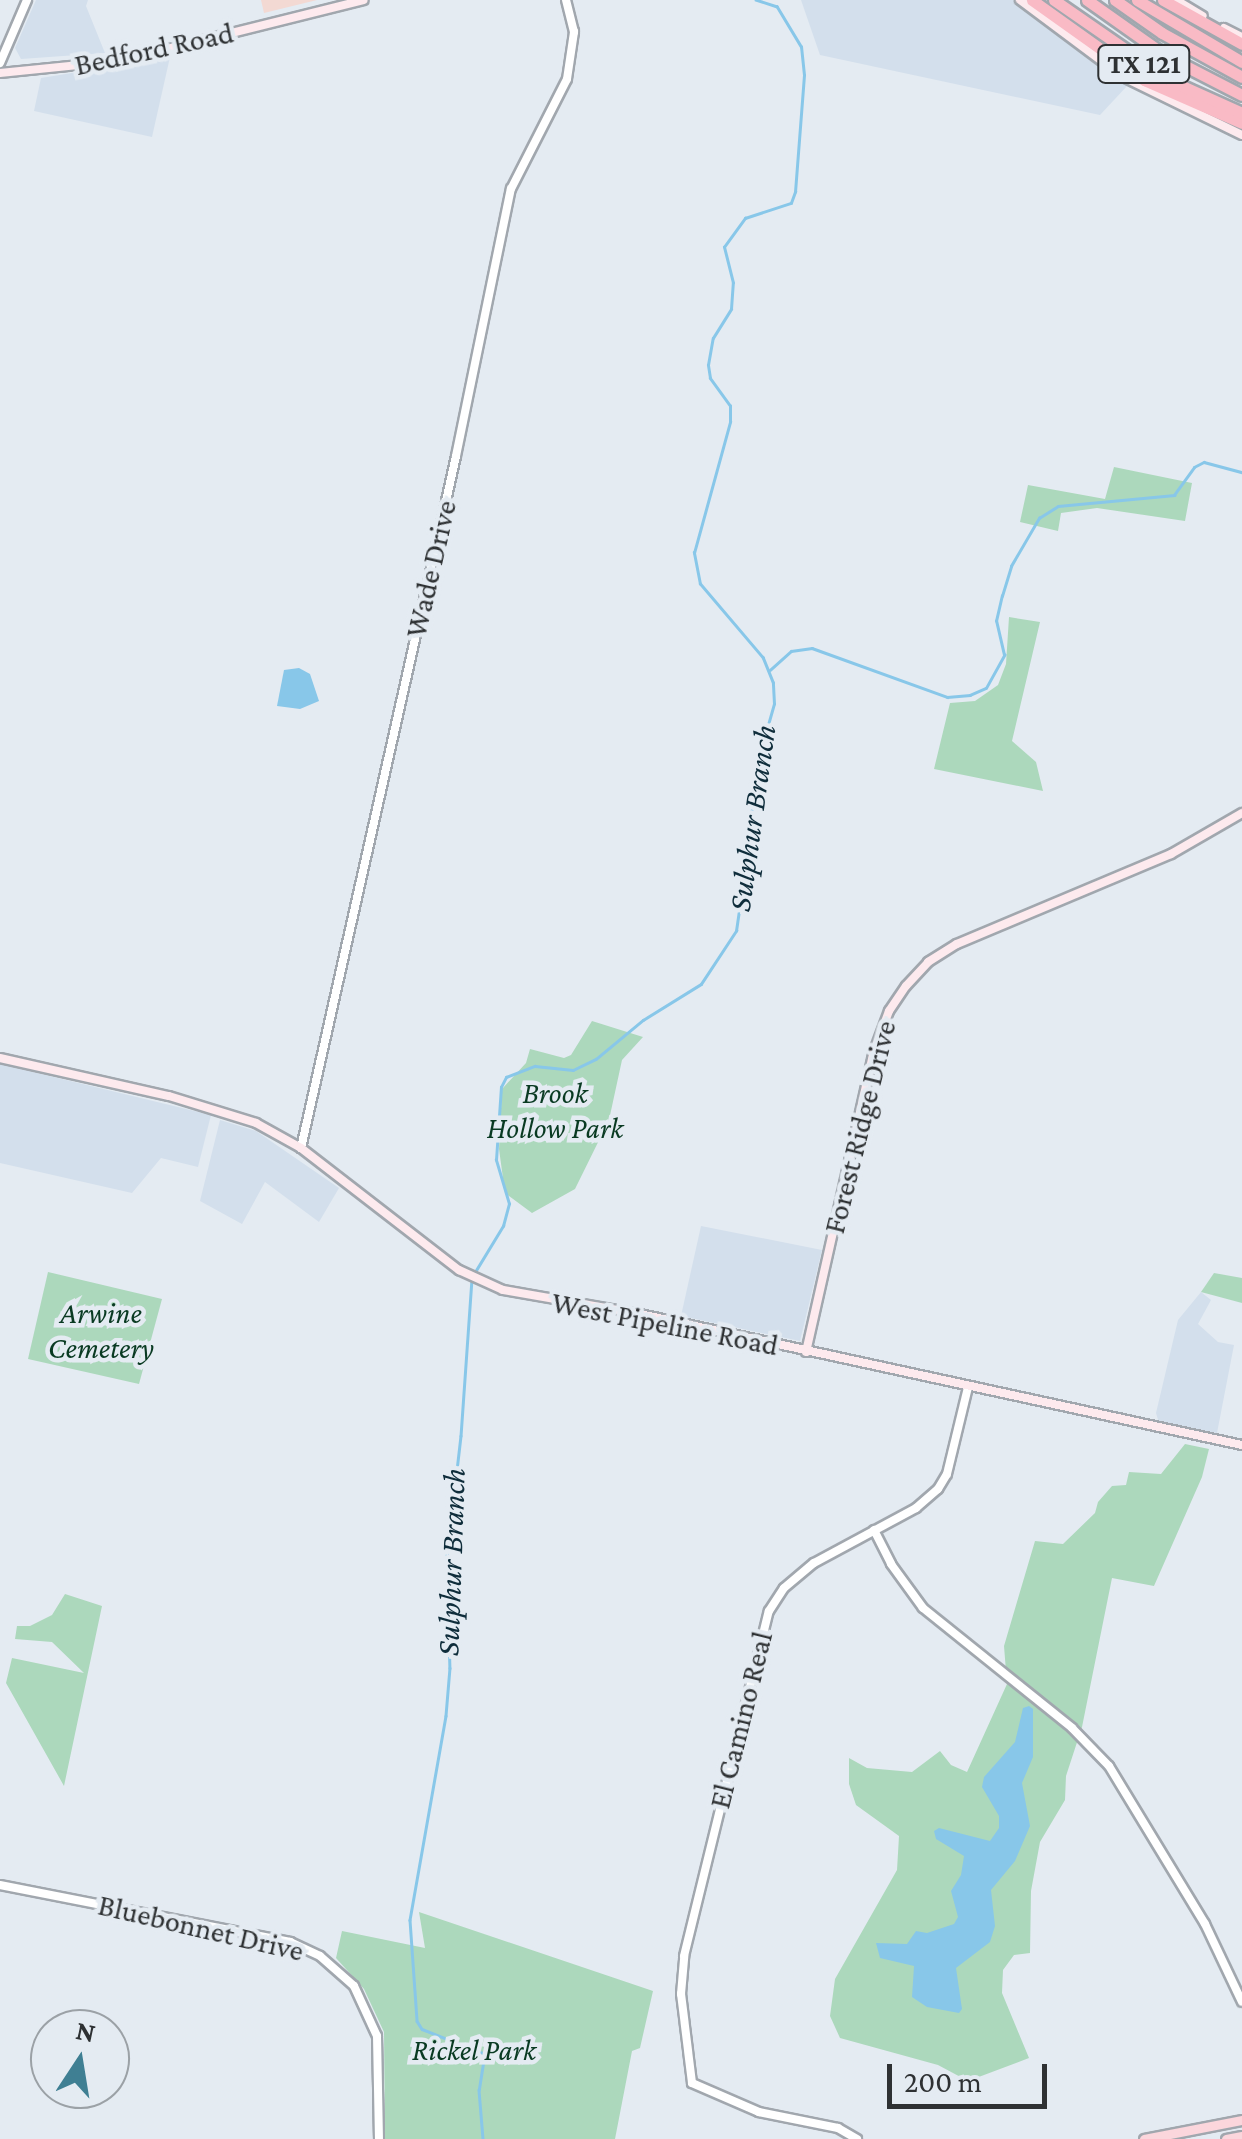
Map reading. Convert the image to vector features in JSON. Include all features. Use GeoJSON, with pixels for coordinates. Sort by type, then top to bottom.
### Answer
{"type":"FeatureCollection","features":[{"type":"Feature","properties":{"kind":"highway"},"geometry":{"type":"LineString","coordinates":[[1032,0],[1144,80],[1242,124]]}},
{"type":"Feature","properties":{"kind":"highway","name":"TX 121"},"geometry":{"type":"LineString","coordinates":[[1054,0],[1171,81],[1242,114]]}},
{"type":"Feature","properties":{"kind":"highway"},"geometry":{"type":"LineString","coordinates":[[1078,0],[1191,70],[1242,96]]}},
{"type":"Feature","properties":{"kind":"highway"},"geometry":{"type":"LineString","coordinates":[[1087,0],[1118,24]]}},
{"type":"Feature","properties":{"kind":"highway"},"geometry":{"type":"LineString","coordinates":[[1115,0],[1162,33],[1242,77]]}},
{"type":"Feature","properties":{"kind":"highway","name":"TX 121"},"geometry":{"type":"LineString","coordinates":[[1137,0],[1242,62]]}},
{"type":"Feature","properties":{"kind":"highway"},"geometry":{"type":"LineString","coordinates":[[1163,0],[1242,40]]}},
{"type":"Feature","properties":{"kind":"main road","name":"Bedford Road"},"geometry":{"type":"LineString","coordinates":[[0,73],[119,60],[364,0]]}},
{"type":"Feature","properties":{"kind":"main road"},"geometry":{"type":"LineString","coordinates":[[1020,0],[1124,76],[1242,135]]}},
{"type":"Feature","properties":{"kind":"main road"},"geometry":{"type":"LineString","coordinates":[[1176,0],[1242,40]]}},
{"type":"Feature","properties":{"kind":"main road","name":"Forest Ridge Drive"},"geometry":{"type":"LineString","coordinates":[[806,1352],[873,1054],[889,1011],[906,986],[928,962],[957,944],[1170,854],[1242,813]]}},
{"type":"Feature","properties":{"kind":"main road","name":"West Pipeline Road"},"geometry":{"type":"LineString","coordinates":[[0,1058],[229,1114],[274,1131],[459,1270],[525,1296],[640,1314],[1242,1446]]}},
{"type":"Feature","properties":{"kind":"main road"},"geometry":{"type":"LineString","coordinates":[[1144,2139],[1242,2120]]}},
{"type":"Feature","properties":{"kind":"main road"},"geometry":{"type":"LineString","coordinates":[[1226,2139],[1242,2136]]}},
{"type":"Feature","properties":{"kind":"street"},"geometry":{"type":"LineString","coordinates":[[0,64],[27,0]]}},
{"type":"Feature","properties":{"kind":"street","name":"Wade Drive"},"geometry":{"type":"LineString","coordinates":[[301,1148],[439,536],[511,189],[568,79],[574,32],[566,0]]}},
{"type":"Feature","properties":{"kind":"street","name":"El Camino Real"},"geometry":{"type":"LineString","coordinates":[[857,2139],[838,2128],[759,2112],[692,2083],[681,1994],[684,1956],[766,1620],[793,1580],[916,1508],[942,1484],[968,1388]]}},
{"type":"Feature","properties":{"kind":"street"},"geometry":{"type":"LineString","coordinates":[[874,1530],[891,1564],[923,1608],[1089,1743],[1132,1799],[1205,1924],[1242,2002]]}},
{"type":"Feature","properties":{"kind":"street","name":"Bluebonnet Drive"},"geometry":{"type":"LineString","coordinates":[[0,1885],[290,1942],[320,1956],[354,1986],[378,2036],[379,2139]]}},
{"type":"Feature","properties":{"kind":"shaded area"},"geometry":{"type":"Polygon","coordinates":[[[36,0],[88,0],[86,6],[105,53],[21,59],[15,48],[36,0]]]}},
{"type":"Feature","properties":{"kind":"shaded area"},"geometry":{"type":"Polygon","coordinates":[[[261,0],[317,0],[264,13],[261,0]]]}},
{"type":"Feature","properties":{"kind":"shaded area"},"geometry":{"type":"Polygon","coordinates":[[[801,0],[1014,0],[1128,85],[1100,115],[820,55],[801,0]]]}},
{"type":"Feature","properties":{"kind":"shaded area"},"geometry":{"type":"Polygon","coordinates":[[[170,57],[152,137],[34,111],[41,78],[170,57]]]}},
{"type":"Feature","properties":{"kind":"shaded area"},"geometry":{"type":"Polygon","coordinates":[[[0,1064],[211,1115],[198,1167],[161,1158],[132,1193],[0,1163],[0,1064]]]}},
{"type":"Feature","properties":{"kind":"shaded area"},"geometry":{"type":"Polygon","coordinates":[[[220,1120],[256,1131],[339,1188],[319,1222],[265,1182],[242,1224],[200,1201],[220,1120]]]}},
{"type":"Feature","properties":{"kind":"shaded area"},"geometry":{"type":"Polygon","coordinates":[[[701,1226],[822,1250],[800,1341],[681,1316],[701,1226]]]}},
{"type":"Feature","properties":{"kind":"shaded area"},"geometry":{"type":"Polygon","coordinates":[[[1201,1292],[1211,1300],[1198,1324],[1218,1342],[1234,1345],[1217,1433],[1159,1423],[1156,1413],[1178,1320],[1201,1292]]]}},
{"type":"Feature","properties":{"kind":"green space"},"geometry":{"type":"Polygon","coordinates":[[[1114,467],[1192,483],[1185,521],[1097,508],[1061,513],[1058,531],[1020,522],[1028,485],[1105,499],[1114,467]]]}},
{"type":"Feature","properties":{"kind":"green space"},"geometry":{"type":"Polygon","coordinates":[[[1009,617],[1040,622],[1012,741],[1036,762],[1043,791],[934,769],[950,703],[975,701],[998,685],[1006,664],[1009,617]]]}},
{"type":"Feature","properties":{"kind":"green space","name":"Brook Hollow Park"},"geometry":{"type":"Polygon","coordinates":[[[592,1021],[643,1037],[622,1060],[609,1120],[575,1189],[532,1213],[505,1193],[499,1149],[502,1089],[526,1063],[530,1049],[564,1058],[571,1055],[592,1021]]]}},
{"type":"Feature","properties":{"kind":"green space","name":"Arwine Cemetery"},"geometry":{"type":"Polygon","coordinates":[[[48,1272],[162,1299],[139,1384],[28,1359],[48,1272]]]}},
{"type":"Feature","properties":{"kind":"green space"},"geometry":{"type":"Polygon","coordinates":[[[1214,1273],[1242,1278],[1242,1303],[1201,1292],[1214,1273]]]}},
{"type":"Feature","properties":{"kind":"green space"},"geometry":{"type":"Polygon","coordinates":[[[1185,1444],[1209,1449],[1202,1477],[1154,1586],[1112,1578],[1082,1727],[1066,1776],[1065,1800],[1040,1842],[1031,1891],[1030,1953],[1014,1955],[1003,1970],[1002,1993],[1029,2058],[968,2081],[938,2065],[840,2038],[830,2016],[835,1979],[897,1870],[899,1836],[856,1805],[849,1784],[849,1758],[867,1768],[912,1772],[940,1751],[951,1765],[967,1772],[1007,1684],[1004,1646],[1035,1541],[1063,1544],[1095,1513],[1098,1502],[1112,1486],[1126,1485],[1129,1472],[1161,1474],[1185,1444]]]}},
{"type":"Feature","properties":{"kind":"green space"},"geometry":{"type":"Polygon","coordinates":[[[65,1594],[102,1606],[64,1786],[6,1683],[12,1658],[84,1673],[52,1642],[15,1639],[17,1626],[30,1626],[52,1615],[65,1594]]]}},
{"type":"Feature","properties":{"kind":"green space","name":"Rickel Park"},"geometry":{"type":"Polygon","coordinates":[[[419,1912],[653,1991],[640,2048],[632,2051],[615,2139],[385,2139],[384,2032],[364,1989],[336,1958],[342,1931],[425,1948],[419,1912]]]}},
{"type":"Feature","properties":{"kind":"water"},"geometry":{"type":"Polygon","coordinates":[[[299,668],[310,674],[319,701],[300,709],[277,706],[284,670],[299,668]]]}},
{"type":"Feature","properties":{"kind":"water"},"geometry":{"type":"Polygon","coordinates":[[[1023,1708],[1033,1709],[1033,1757],[1022,1783],[1030,1826],[1015,1861],[991,1890],[995,1926],[990,1942],[956,1968],[962,2009],[959,2013],[927,2007],[912,1997],[914,1966],[880,1958],[876,1943],[907,1944],[916,1931],[927,1933],[954,1924],[958,1917],[951,1891],[961,1875],[964,1856],[936,1839],[934,1831],[939,1828],[990,1841],[999,1828],[999,1816],[982,1787],[984,1777],[1015,1742],[1023,1708]]]}},
{"type":"Feature","properties":{"kind":"waterway","name":"Sulphur Branch"},"geometry":{"type":"LineString","coordinates":[[475,1272],[503,1226],[509,1204],[496,1160],[501,1087],[506,1077],[535,1066],[573,1070],[596,1059],[643,1020],[701,984],[736,931],[751,828],[752,781],[774,704],[773,683],[763,658],[700,584],[694,553],[730,422],[730,406],[710,378],[708,365],[713,338],[731,309],[733,283],[724,247],[745,218],[791,203],[795,192],[804,75],[801,47],[777,7],[756,0]]}},
{"type":"Feature","properties":{"kind":"waterway"},"geometry":{"type":"LineString","coordinates":[[770,670],[791,651],[812,648],[947,697],[970,695],[986,688],[1004,655],[996,621],[1002,596],[1011,566],[1039,518],[1058,506],[1174,495],[1194,467],[1204,462],[1242,472]]}},
{"type":"Feature","properties":{"kind":"waterway","name":"Sulphur Branch"},"geometry":{"type":"LineString","coordinates":[[472,1279],[461,1436],[447,1557],[450,1668],[446,1716],[410,1920],[417,2021],[422,2029],[485,2054],[479,2090],[483,2139]]}}]}
